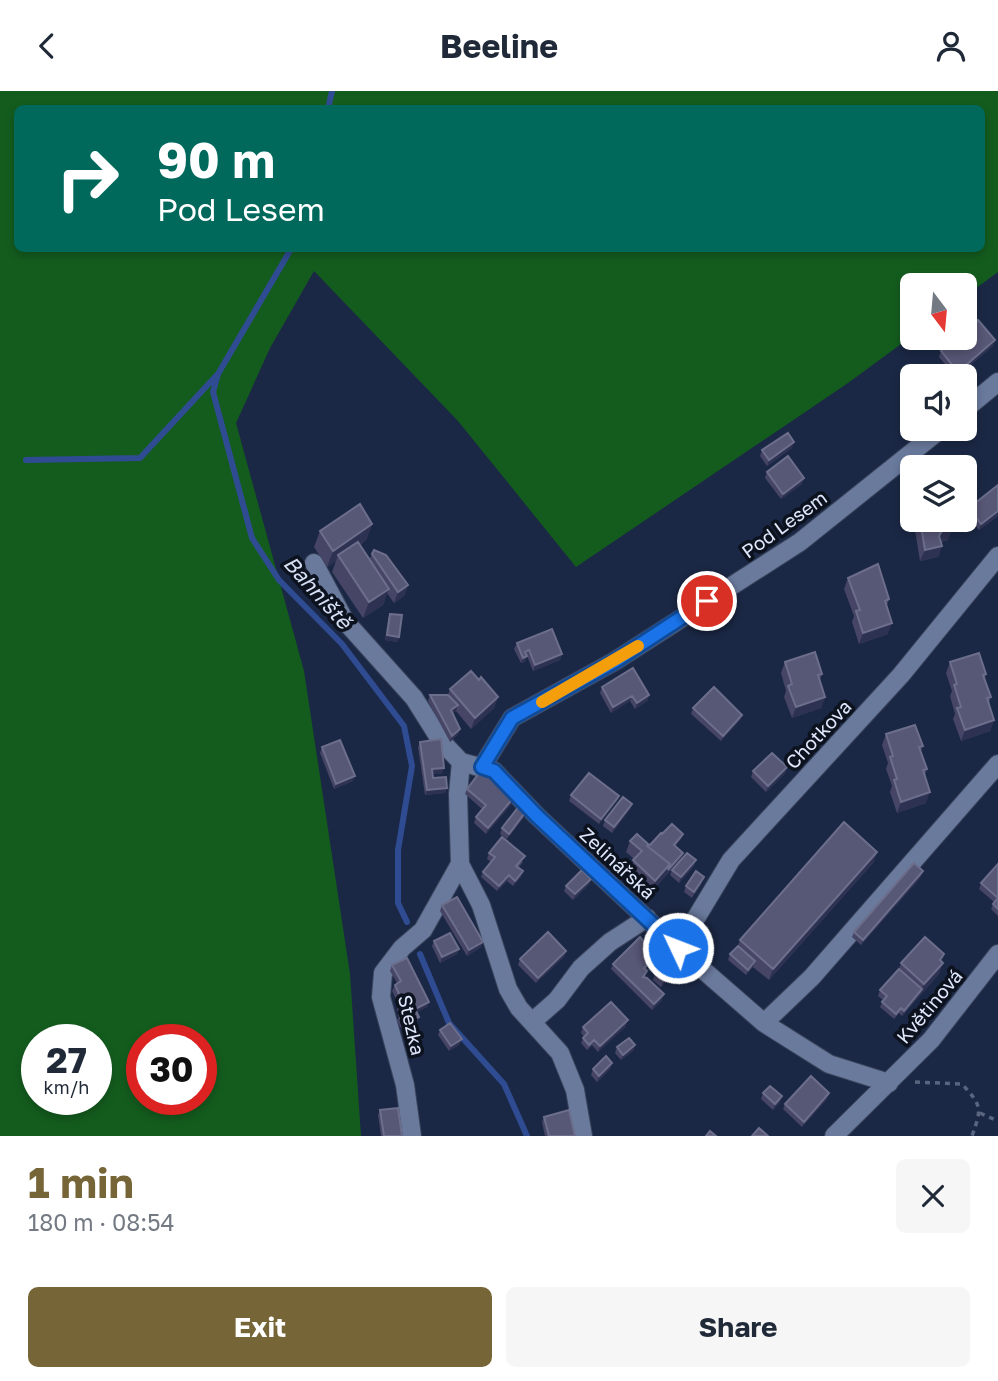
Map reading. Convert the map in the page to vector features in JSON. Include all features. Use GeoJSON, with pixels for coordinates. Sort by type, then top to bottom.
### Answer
{"type":"FeatureCollection","features":[{"type":"Feature","properties":{"kind":"street"},"geometry":{"type":"LineString","coordinates":[[977,399],[998,382]]}},
{"type":"Feature","properties":{"kind":"street","name":"Pod Lesem"},"geometry":{"type":"LineString","coordinates":[[482,767],[512,718],[615,661],[800,542],[926,441]]}},
{"type":"Feature","properties":{"kind":"street","name":"Chotkova"},"geometry":{"type":"LineString","coordinates":[[678,948],[731,860],[901,675],[998,556]]}},
{"type":"Feature","properties":{"kind":"street"},"geometry":{"type":"LineString","coordinates":[[314,563],[345,621],[414,698],[440,741],[461,762],[458,795],[460,864],[481,905],[508,989],[519,1008],[560,1053],[575,1090],[583,1136]]}},
{"type":"Feature","properties":{"kind":"street","name":"Zelinářská"},"geometry":{"type":"LineString","coordinates":[[461,762],[494,771],[537,816],[678,948],[764,1023],[829,1064],[889,1083]]}},
{"type":"Feature","properties":{"kind":"street"},"geometry":{"type":"LineString","coordinates":[[764,1023],[812,977],[998,764]]}},
{"type":"Feature","properties":{"kind":"street","name":"Stezka"},"geometry":{"type":"LineString","coordinates":[[412,1136],[405,1086],[381,997],[383,973],[402,948],[423,930],[460,864]]}},
{"type":"Feature","properties":{"kind":"street"},"geometry":{"type":"LineString","coordinates":[[532,1022],[557,1000],[581,968],[610,942],[647,918]]}},
{"type":"Feature","properties":{"kind":"street","name":"Květinová"},"geometry":{"type":"LineString","coordinates":[[834,1136],[931,1040],[998,954]]}},
{"type":"Feature","properties":{"kind":"path"},"geometry":{"type":"LineString","coordinates":[[889,1083],[933,1081],[962,1084],[975,1099],[980,1113],[972,1136]]}},
{"type":"Feature","properties":{"kind":"path"},"geometry":{"type":"LineString","coordinates":[[980,1113],[998,1121]]}},
{"type":"Feature","properties":{"kind":"green space"},"geometry":{"type":"Polygon","coordinates":[[[0,91],[998,91],[998,272],[977,287],[977,273],[900,273],[900,345],[576,567],[458,421],[314,271],[270,348],[236,423],[304,671],[350,974],[361,1136],[0,1136],[0,91]]]}},
{"type":"Feature","properties":{"kind":"building"},"geometry":{"type":"Polygon","coordinates":[[[977,321],[995,340],[967,364],[952,364],[941,351],[977,350],[977,321]]]}},
{"type":"Feature","properties":{"kind":"building"},"geometry":{"type":"Polygon","coordinates":[[[788,433],[794,442],[769,460],[762,450],[788,433]]]}},
{"type":"Feature","properties":{"kind":"building"},"geometry":{"type":"Polygon","coordinates":[[[788,456],[804,478],[783,494],[767,472],[788,456]]]}},
{"type":"Feature","properties":{"kind":"building"},"geometry":{"type":"Polygon","coordinates":[[[998,485],[998,511],[981,524],[977,519],[977,502],[998,485]]]}},
{"type":"Feature","properties":{"kind":"building"},"geometry":{"type":"Polygon","coordinates":[[[360,504],[372,524],[333,551],[320,531],[360,504]]]}},
{"type":"Feature","properties":{"kind":"building"},"geometry":{"type":"Polygon","coordinates":[[[922,532],[941,532],[939,536],[942,546],[925,550],[922,532]]]}},
{"type":"Feature","properties":{"kind":"building"},"geometry":{"type":"Polygon","coordinates":[[[358,542],[389,589],[369,602],[338,555],[358,542]]]}},
{"type":"Feature","properties":{"kind":"building"},"geometry":{"type":"Polygon","coordinates":[[[374,550],[386,555],[408,585],[398,592],[372,554],[374,550]]]}},
{"type":"Feature","properties":{"kind":"building"},"geometry":{"type":"Polygon","coordinates":[[[878,564],[889,599],[885,601],[892,623],[863,633],[856,611],[860,610],[848,578],[878,564]]]}},
{"type":"Feature","properties":{"kind":"building"},"geometry":{"type":"Polygon","coordinates":[[[390,614],[402,615],[399,637],[387,635],[390,614]]]}},
{"type":"Feature","properties":{"kind":"building"},"geometry":{"type":"Polygon","coordinates":[[[552,629],[562,654],[535,665],[529,650],[523,658],[517,643],[552,629]]]}},
{"type":"Feature","properties":{"kind":"building"},"geometry":{"type":"Polygon","coordinates":[[[815,652],[825,697],[796,707],[788,686],[792,684],[785,662],[815,652]]]}},
{"type":"Feature","properties":{"kind":"building"},"geometry":{"type":"Polygon","coordinates":[[[979,653],[986,674],[983,675],[991,697],[987,698],[994,720],[965,730],[957,708],[961,707],[950,662],[979,653]]]}},
{"type":"Feature","properties":{"kind":"building"},"geometry":{"type":"Polygon","coordinates":[[[633,668],[649,695],[637,703],[632,696],[613,707],[602,687],[633,668]]]}},
{"type":"Feature","properties":{"kind":"building"},"geometry":{"type":"Polygon","coordinates":[[[471,671],[479,680],[481,677],[498,697],[475,718],[450,689],[471,671]]]}},
{"type":"Feature","properties":{"kind":"building"},"geometry":{"type":"Polygon","coordinates":[[[714,687],[742,715],[723,736],[693,708],[714,687]]]}},
{"type":"Feature","properties":{"kind":"building"},"geometry":{"type":"Polygon","coordinates":[[[430,695],[448,695],[458,705],[451,710],[460,729],[452,736],[430,695]]]}},
{"type":"Feature","properties":{"kind":"building"},"geometry":{"type":"Polygon","coordinates":[[[915,725],[923,746],[919,747],[927,769],[923,770],[930,792],[901,802],[886,734],[915,725]]]}},
{"type":"Feature","properties":{"kind":"building"},"geometry":{"type":"Polygon","coordinates":[[[441,739],[444,768],[432,769],[433,778],[446,777],[447,788],[427,790],[420,742],[441,739]]]}},
{"type":"Feature","properties":{"kind":"building"},"geometry":{"type":"Polygon","coordinates":[[[340,740],[355,776],[336,784],[322,747],[340,740]]]}},
{"type":"Feature","properties":{"kind":"building"},"geometry":{"type":"Polygon","coordinates":[[[772,753],[787,767],[768,786],[753,771],[772,753]]]}},
{"type":"Feature","properties":{"kind":"building"},"geometry":{"type":"Polygon","coordinates":[[[483,768],[516,795],[488,828],[476,817],[486,805],[467,789],[483,768]]]}},
{"type":"Feature","properties":{"kind":"building"},"geometry":{"type":"Polygon","coordinates":[[[589,773],[619,796],[601,819],[571,795],[589,773]]]}},
{"type":"Feature","properties":{"kind":"building"},"geometry":{"type":"Polygon","coordinates":[[[623,797],[632,804],[614,827],[605,820],[623,797]]]}},
{"type":"Feature","properties":{"kind":"building"},"geometry":{"type":"Polygon","coordinates":[[[523,801],[530,806],[509,834],[502,828],[523,801]]]}},
{"type":"Feature","properties":{"kind":"building"},"geometry":{"type":"Polygon","coordinates":[[[844,822],[877,852],[773,969],[740,940],[844,822]]]}},
{"type":"Feature","properties":{"kind":"building"},"geometry":{"type":"Polygon","coordinates":[[[672,824],[683,834],[674,845],[683,853],[668,870],[670,864],[647,846],[672,824]]]}},
{"type":"Feature","properties":{"kind":"building"},"geometry":{"type":"Polygon","coordinates":[[[637,834],[647,846],[670,864],[655,881],[633,860],[642,851],[630,841],[637,834]]]}},
{"type":"Feature","properties":{"kind":"building"},"geometry":{"type":"Polygon","coordinates":[[[502,837],[525,856],[516,866],[523,871],[515,881],[509,875],[499,886],[483,872],[495,857],[489,853],[502,837]]]}},
{"type":"Feature","properties":{"kind":"building"},"geometry":{"type":"Polygon","coordinates":[[[687,853],[696,860],[681,877],[672,870],[687,853]]]}},
{"type":"Feature","properties":{"kind":"building"},"geometry":{"type":"Polygon","coordinates":[[[914,863],[923,871],[863,940],[854,932],[914,863]]]}},
{"type":"Feature","properties":{"kind":"building"},"geometry":{"type":"Polygon","coordinates":[[[998,864],[998,898],[981,883],[998,864]]]}},
{"type":"Feature","properties":{"kind":"building"},"geometry":{"type":"Polygon","coordinates":[[[582,870],[591,879],[575,894],[566,886],[582,870]]]}},
{"type":"Feature","properties":{"kind":"building"},"geometry":{"type":"Polygon","coordinates":[[[696,871],[704,877],[694,892],[686,886],[696,871]]]}},
{"type":"Feature","properties":{"kind":"building"},"geometry":{"type":"Polygon","coordinates":[[[457,897],[483,942],[469,950],[442,905],[457,897]]]}},
{"type":"Feature","properties":{"kind":"building"},"geometry":{"type":"Polygon","coordinates":[[[548,932],[566,951],[538,978],[520,959],[548,932]]]}},
{"type":"Feature","properties":{"kind":"building"},"geometry":{"type":"Polygon","coordinates":[[[450,933],[459,949],[442,957],[434,941],[450,933]]]}},
{"type":"Feature","properties":{"kind":"building"},"geometry":{"type":"Polygon","coordinates":[[[640,937],[645,943],[652,937],[658,943],[652,949],[658,955],[644,968],[647,971],[643,977],[664,994],[654,1004],[613,964],[640,937]]]}},
{"type":"Feature","properties":{"kind":"building"},"geometry":{"type":"Polygon","coordinates":[[[925,937],[944,954],[940,960],[943,963],[924,984],[901,963],[925,937]]]}},
{"type":"Feature","properties":{"kind":"building"},"geometry":{"type":"Polygon","coordinates":[[[738,946],[755,961],[748,970],[730,954],[738,946]]]}},
{"type":"Feature","properties":{"kind":"building"},"geometry":{"type":"Polygon","coordinates":[[[407,958],[429,1002],[415,1009],[419,1017],[404,1024],[399,1015],[404,1012],[399,1005],[403,1003],[395,985],[401,981],[392,965],[407,958]]]}},
{"type":"Feature","properties":{"kind":"building"},"geometry":{"type":"Polygon","coordinates":[[[666,963],[673,971],[663,981],[655,974],[666,963]]]}},
{"type":"Feature","properties":{"kind":"building"},"geometry":{"type":"Polygon","coordinates":[[[899,969],[922,989],[904,1011],[901,1008],[896,1014],[882,1002],[887,996],[880,990],[899,969]]]}},
{"type":"Feature","properties":{"kind":"building"},"geometry":{"type":"Polygon","coordinates":[[[611,1002],[628,1020],[600,1046],[594,1040],[589,1045],[583,1038],[588,1033],[583,1027],[611,1002]]]}},
{"type":"Feature","properties":{"kind":"building"},"geometry":{"type":"Polygon","coordinates":[[[450,1023],[462,1039],[451,1046],[440,1030],[450,1023]]]}},
{"type":"Feature","properties":{"kind":"building"},"geometry":{"type":"Polygon","coordinates":[[[629,1038],[635,1045],[623,1055],[617,1047],[629,1038]]]}},
{"type":"Feature","properties":{"kind":"building"},"geometry":{"type":"Polygon","coordinates":[[[606,1056],[612,1063],[599,1076],[593,1069],[606,1056]]]}},
{"type":"Feature","properties":{"kind":"building"},"geometry":{"type":"Polygon","coordinates":[[[811,1076],[829,1093],[804,1122],[785,1104],[811,1076]]]}},
{"type":"Feature","properties":{"kind":"building"},"geometry":{"type":"Polygon","coordinates":[[[770,1086],[782,1096],[775,1104],[763,1093],[770,1086]]]}},
{"type":"Feature","properties":{"kind":"building"},"geometry":{"type":"Polygon","coordinates":[[[398,1108],[402,1136],[384,1136],[380,1110],[398,1108]]]}},
{"type":"Feature","properties":{"kind":"building"},"geometry":{"type":"Polygon","coordinates":[[[569,1110],[575,1136],[549,1136],[544,1117],[569,1110]]]}},
{"type":"Feature","properties":{"kind":"building"},"geometry":{"type":"Polygon","coordinates":[[[759,1128],[768,1136],[752,1136],[759,1128]]]}},
{"type":"Feature","properties":{"kind":"waterway","name":"Bahniště"},"geometry":{"type":"LineString","coordinates":[[329,105],[332,91]]}},
{"type":"Feature","properties":{"kind":"waterway","name":"Bahniště"},"geometry":{"type":"LineString","coordinates":[[289,252],[218,374],[213,392],[252,538],[279,580],[342,644],[404,726],[412,766],[398,850],[398,903],[407,922]]}},
{"type":"Feature","properties":{"kind":"waterway"},"geometry":{"type":"LineString","coordinates":[[26,460],[140,458],[216,376]]}},
{"type":"Feature","properties":{"kind":"waterway","name":"Bahniště"},"geometry":{"type":"LineString","coordinates":[[420,954],[449,1023],[504,1084],[527,1136]]}},
{"type":"Feature","properties":{"kind":"slow traffic"},"geometry":{"type":"LineString","coordinates":[[542,702],[638,646]]}},
{"type":"Feature","properties":{"kind":"route"},"geometry":{"type":"LineString","coordinates":[[678,948],[537,816],[494,771],[482,767],[512,718],[615,661],[707,601]]}}]}
